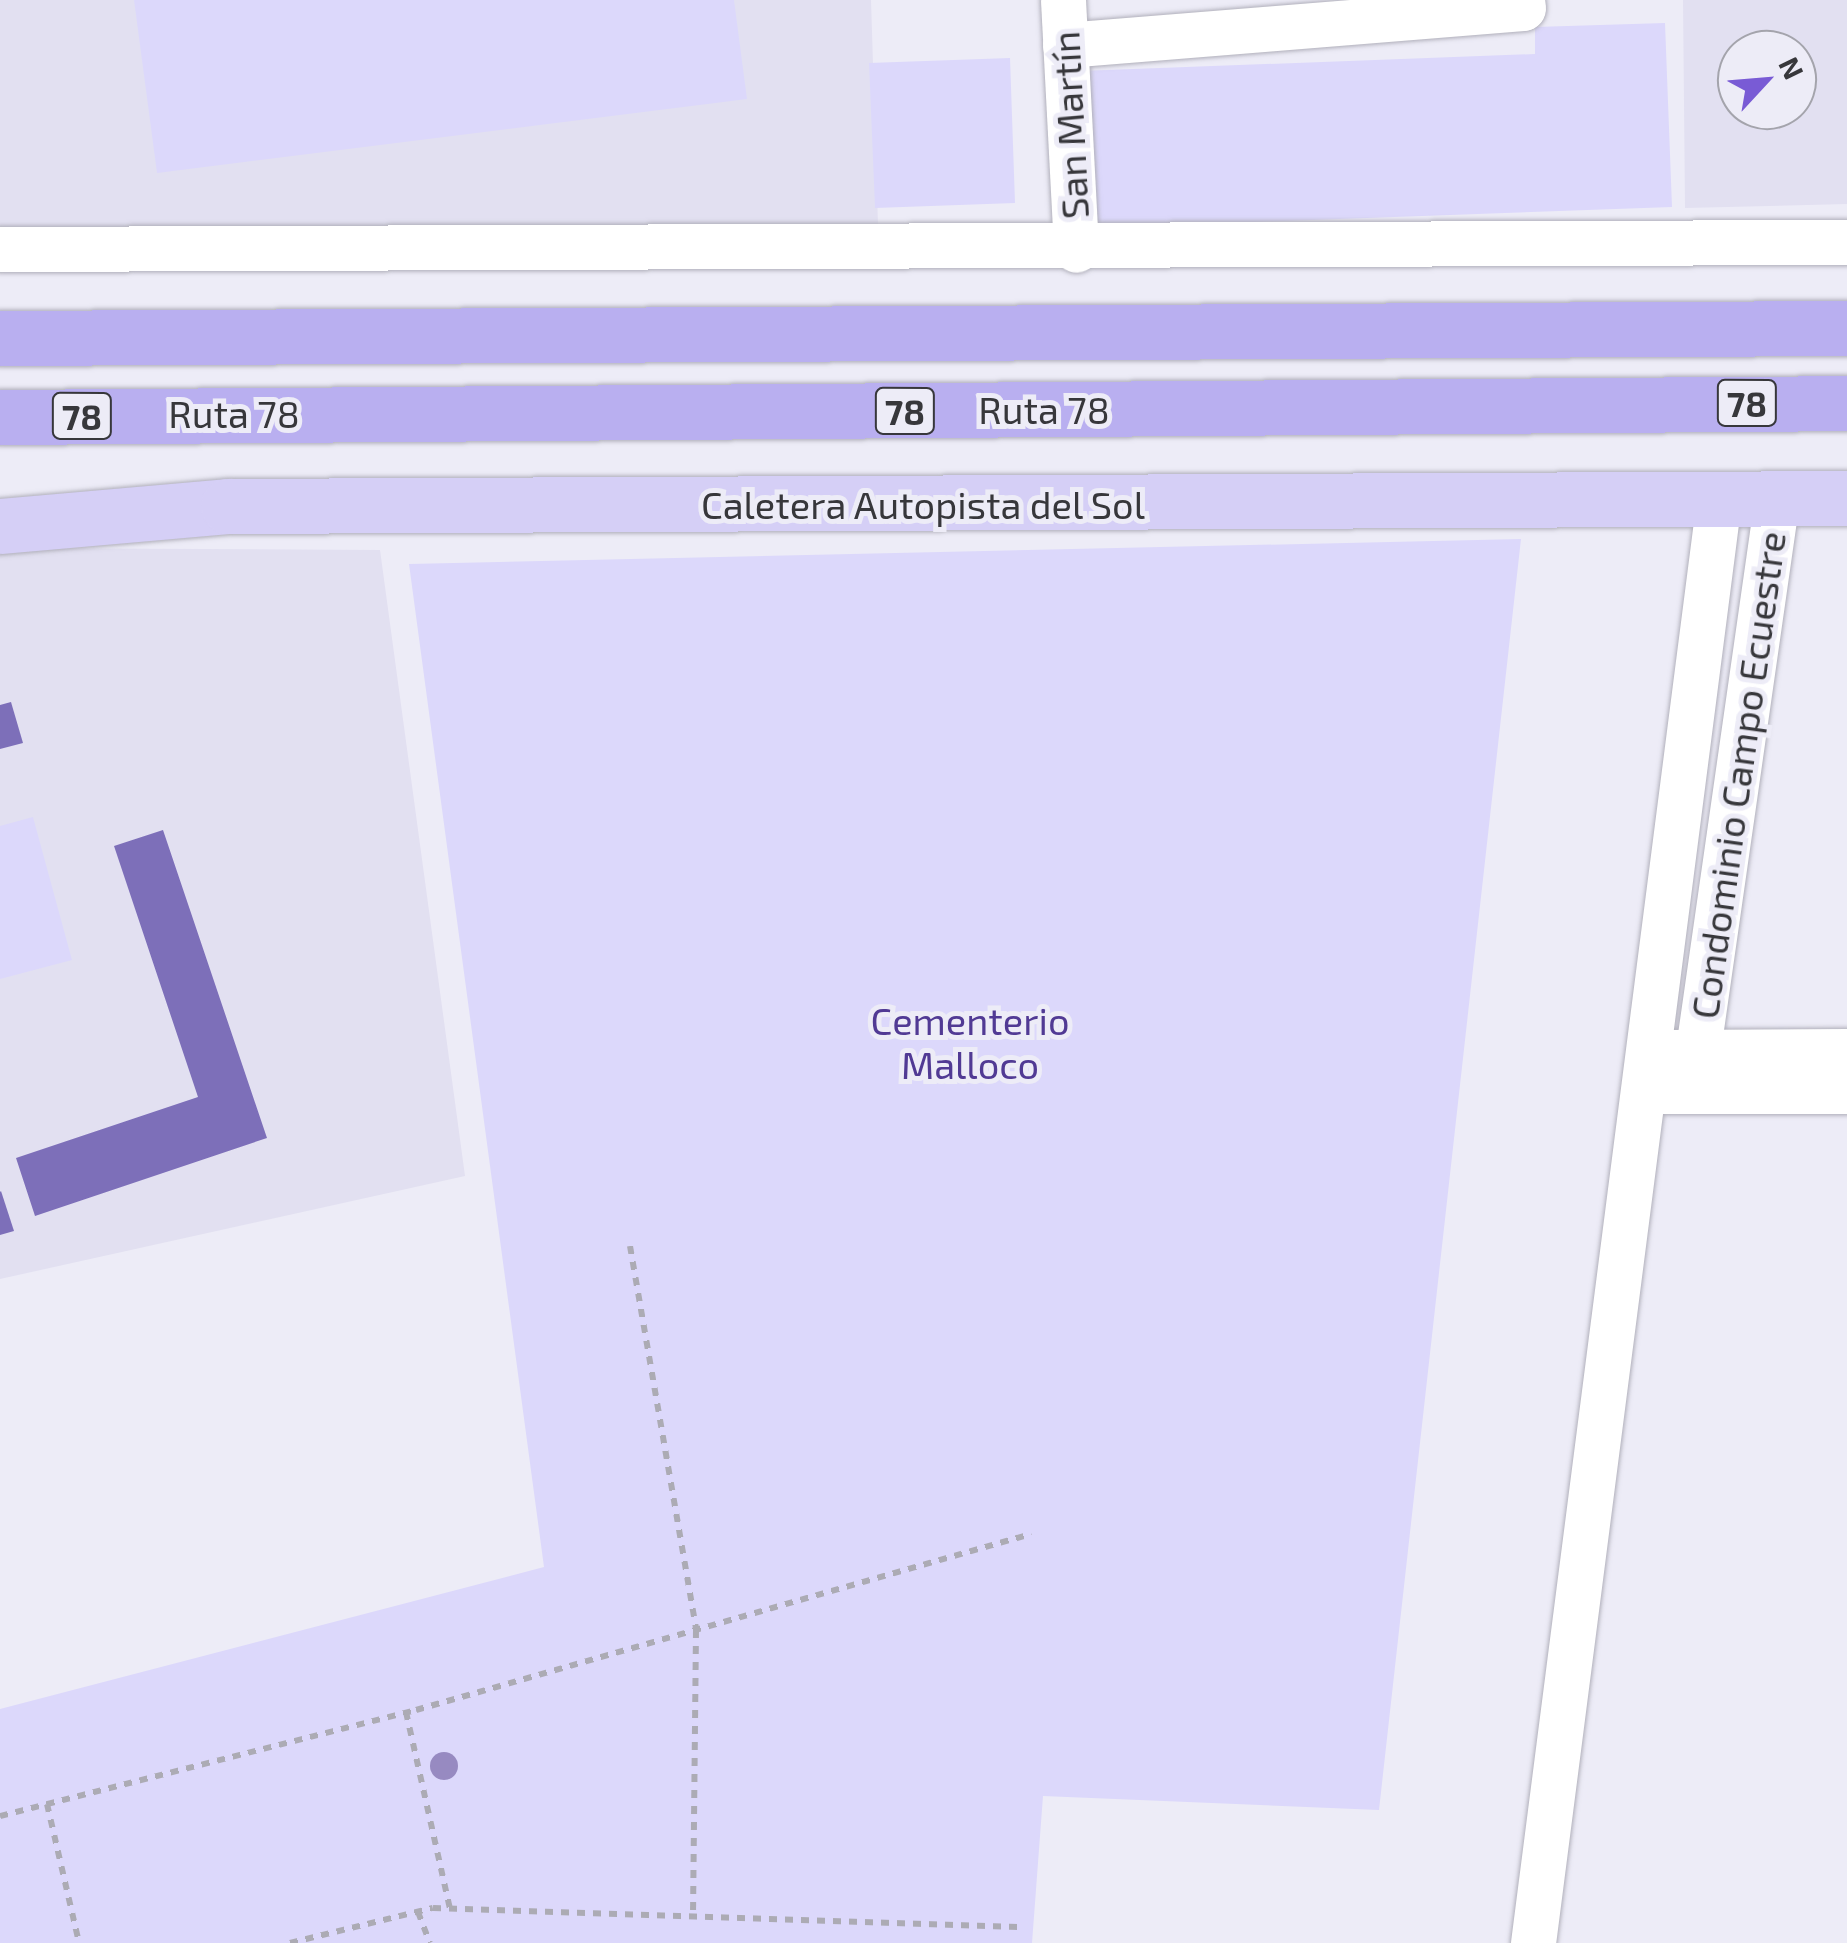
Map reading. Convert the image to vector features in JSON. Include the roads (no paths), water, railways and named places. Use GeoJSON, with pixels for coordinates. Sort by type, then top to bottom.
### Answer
{"type":"FeatureCollection","features":[{"type":"Feature","properties":{"kind":"highway","name":"Ruta 78"},"geometry":{"type":"LineString","coordinates":[[0,338],[1847,328]]}},
{"type":"Feature","properties":{"kind":"highway","name":"Ruta 78"},"geometry":{"type":"LineString","coordinates":[[0,417],[1847,403]]}},
{"type":"Feature","properties":{"kind":"main road","name":"Caletera Autopista del Sol"},"geometry":{"type":"LineString","coordinates":[[0,526],[228,506],[1847,498]]}},
{"type":"Feature","properties":{"kind":"street","name":"San Martín"},"geometry":{"type":"LineString","coordinates":[[1063,0],[1076,250]]}},
{"type":"Feature","properties":{"kind":"street"},"geometry":{"type":"LineString","coordinates":[[1065,45],[1522,4]]}},
{"type":"Feature","properties":{"kind":"street"},"geometry":{"type":"LineString","coordinates":[[0,249],[1076,250],[1847,242]]}},
{"type":"Feature","properties":{"kind":"street","name":"Condominio Campo Ecuestre"},"geometry":{"type":"LineString","coordinates":[[1673,1072],[1777,498]]}},
{"type":"Feature","properties":{"kind":"street","name":"Condominio Campo Ecuestre"},"geometry":{"type":"LineString","coordinates":[[1673,1072],[1719,499]]}},
{"type":"Feature","properties":{"kind":"street","name":"Condominio Campo Ecuestre"},"geometry":{"type":"LineString","coordinates":[[1673,1072],[1847,1052]]}},
{"type":"Feature","properties":{"kind":"street"},"geometry":{"type":"LineString","coordinates":[[1532,1943],[1673,1072],[1847,1091]]}},
{"type":"Feature","properties":{"kind":"park label","name":"Cementerio Malloco"},"geometry":{"type":"Point","coordinates":[970,1043]}}]}
